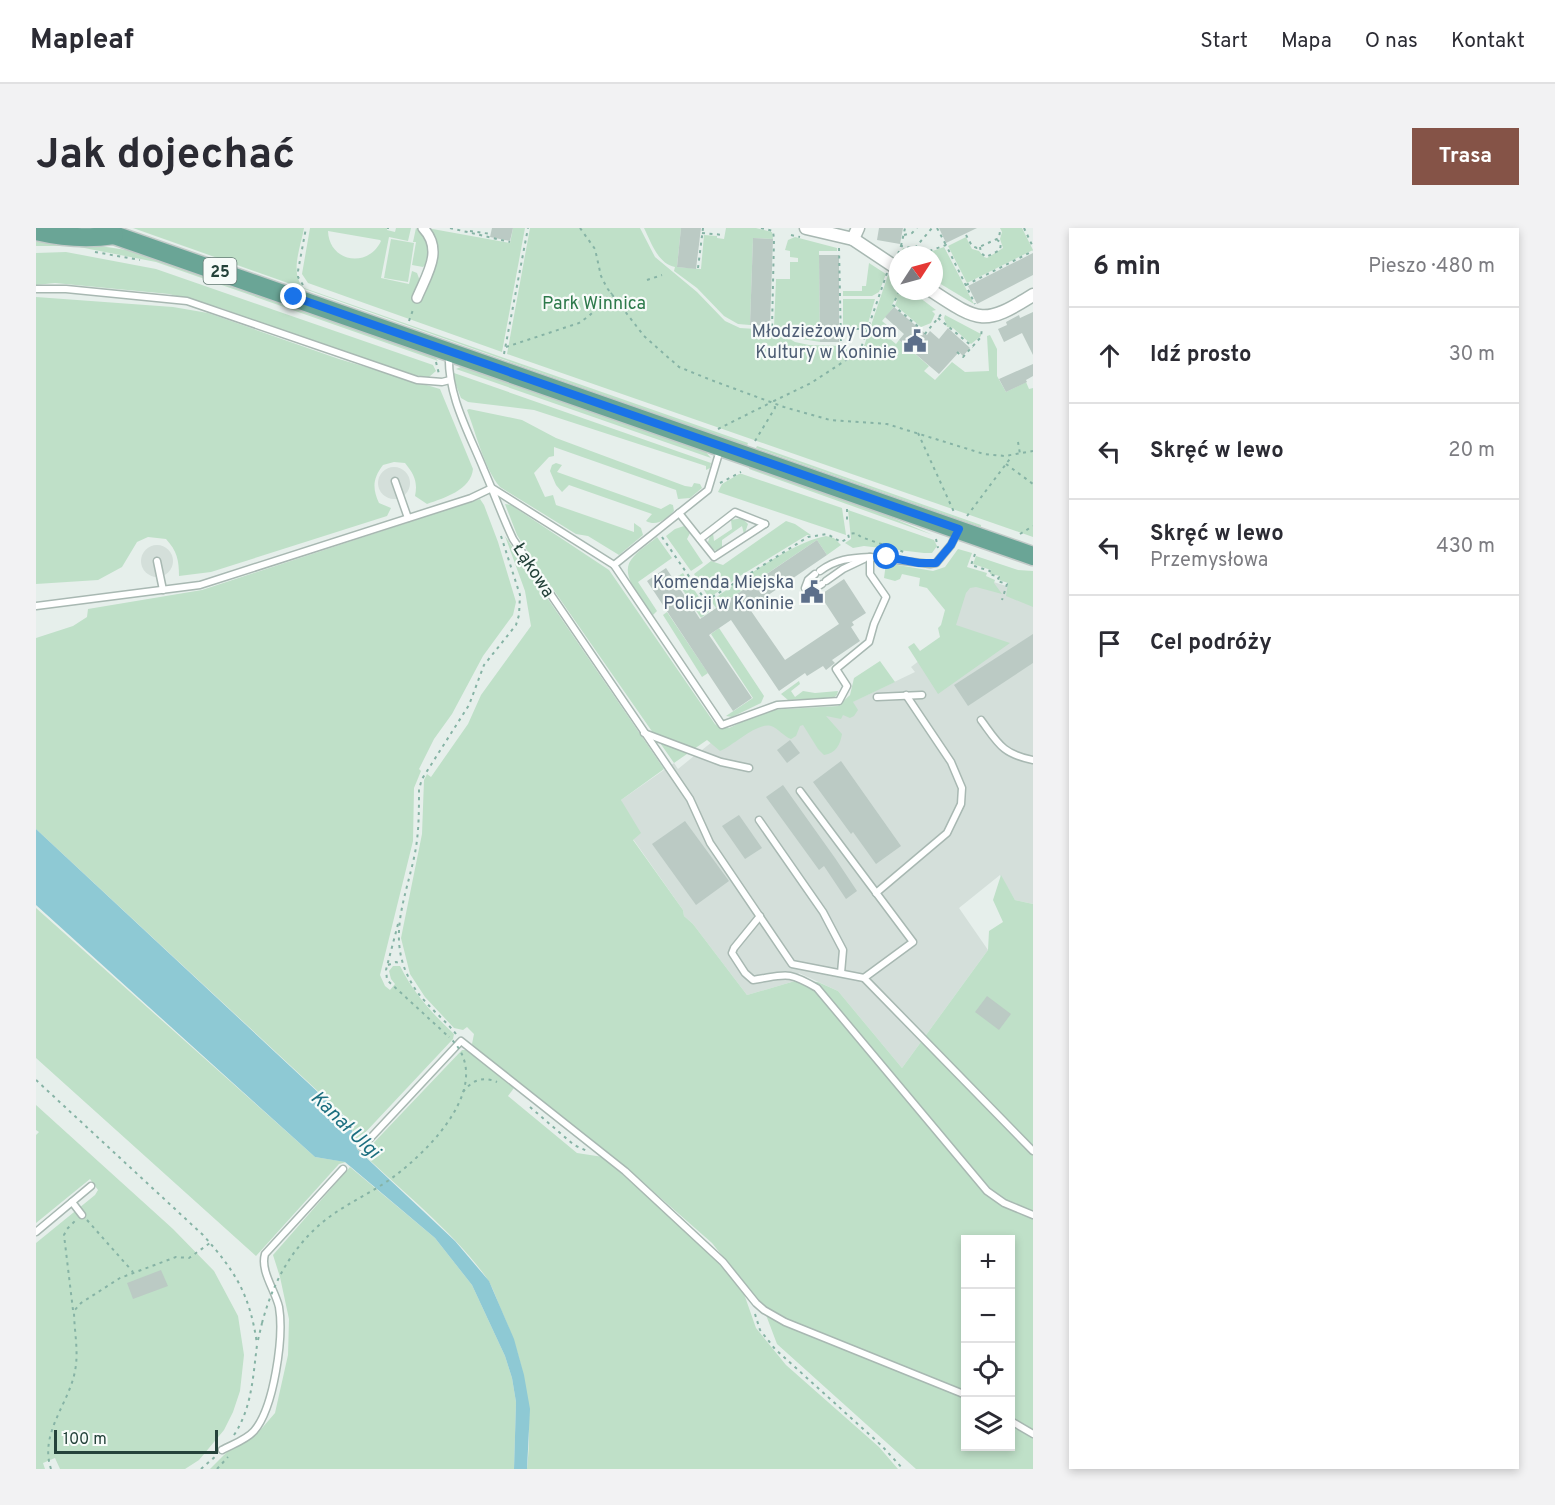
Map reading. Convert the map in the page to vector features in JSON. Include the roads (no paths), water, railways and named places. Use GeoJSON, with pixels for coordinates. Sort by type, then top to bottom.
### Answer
{"type":"FeatureCollection","features":[{"type":"Feature","properties":{"kind":"main road","name":"25"},"geometry":{"type":"LineString","coordinates":[[40,234],[98,237],[110,231],[442,356],[720,437],[964,519],[1033,555]]}},
{"type":"Feature","properties":{"kind":"street"},"geometry":{"type":"LineString","coordinates":[[417,298],[434,255],[433,241],[423,228]]}},
{"type":"Feature","properties":{"kind":"street"},"geometry":{"type":"LineString","coordinates":[[804,233],[856,234],[889,262]]}},
{"type":"Feature","properties":{"kind":"street"},"geometry":{"type":"LineString","coordinates":[[943,298],[964,312],[981,316],[1006,312],[1033,296]]}},
{"type":"Feature","properties":{"kind":"lane"},"geometry":{"type":"LineString","coordinates":[[36,289],[66,289],[188,301],[417,380],[442,382],[450,380]]}},
{"type":"Feature","properties":{"kind":"lane","name":"Łąkowa"},"geometry":{"type":"LineString","coordinates":[[442,356],[458,406],[492,488],[499,511],[513,539],[668,766],[696,810],[710,843],[792,963],[864,978]]}},
{"type":"Feature","properties":{"kind":"lane"},"geometry":{"type":"LineString","coordinates":[[614,565],[708,490],[720,437]]}},
{"type":"Feature","properties":{"kind":"lane"},"geometry":{"type":"LineString","coordinates":[[395,481],[408,518]]}},
{"type":"Feature","properties":{"kind":"lane"},"geometry":{"type":"LineString","coordinates":[[36,606],[200,585],[471,498],[492,488],[614,565],[722,725],[777,705],[839,701],[847,686],[836,669],[869,642],[886,597],[870,574],[870,557]]}},
{"type":"Feature","properties":{"kind":"lane"},"geometry":{"type":"LineString","coordinates":[[679,513],[714,557],[765,524],[735,512],[700,539]]}},
{"type":"Feature","properties":{"kind":"lane"},"geometry":{"type":"LineString","coordinates":[[870,557],[843,569],[814,589],[805,588],[808,580],[831,563],[848,558],[870,557],[936,563],[951,545],[964,519]]}},
{"type":"Feature","properties":{"kind":"lane"},"geometry":{"type":"LineString","coordinates":[[157,561],[163,590]]}},
{"type":"Feature","properties":{"kind":"lane"},"geometry":{"type":"LineString","coordinates":[[876,893],[947,833],[961,804],[962,788],[951,762],[906,695]]}},
{"type":"Feature","properties":{"kind":"lane"},"geometry":{"type":"LineString","coordinates":[[877,697],[922,695]]}},
{"type":"Feature","properties":{"kind":"lane"},"geometry":{"type":"LineString","coordinates":[[981,720],[1002,748],[1016,756],[1033,760]]}},
{"type":"Feature","properties":{"kind":"lane"},"geometry":{"type":"LineString","coordinates":[[644,733],[721,762],[748,768]]}},
{"type":"Feature","properties":{"kind":"lane"},"geometry":{"type":"LineString","coordinates":[[800,791],[913,942],[864,978],[1033,1151]]}},
{"type":"Feature","properties":{"kind":"lane"},"geometry":{"type":"LineString","coordinates":[[759,820],[823,912],[843,950],[841,974]]}},
{"type":"Feature","properties":{"kind":"lane"},"geometry":{"type":"LineString","coordinates":[[760,916],[732,953],[745,973],[753,980],[792,975],[817,988],[987,1191],[1004,1203],[1033,1215]]}},
{"type":"Feature","properties":{"kind":"lane"},"geometry":{"type":"LineString","coordinates":[[362,1147],[461,1041],[625,1171],[723,1262],[747,1293],[764,1310],[785,1322],[961,1393]]}},
{"type":"Feature","properties":{"kind":"lane"},"geometry":{"type":"LineString","coordinates":[[222,1450],[253,1432],[265,1415],[274,1383],[279,1338],[279,1307],[265,1269],[265,1254],[343,1169]]}},
{"type":"Feature","properties":{"kind":"lane"},"geometry":{"type":"LineString","coordinates":[[36,1232],[92,1186]]}},
{"type":"Feature","properties":{"kind":"lane"},"geometry":{"type":"LineString","coordinates":[[72,1202],[82,1215]]}},
{"type":"Feature","properties":{"kind":"lane"},"geometry":{"type":"LineString","coordinates":[[1015,1423],[1033,1434]]}},
{"type":"Feature","properties":{"kind":"water","name":"Kanał Ulgi"},"geometry":{"type":"Polygon","coordinates":[[[36,829],[350,1122],[357,1149],[455,1241],[489,1281],[514,1339],[524,1375],[530,1409],[527,1469],[514,1469],[516,1402],[512,1378],[505,1356],[472,1285],[435,1238],[345,1162],[315,1157],[36,905],[36,829]]]}},
{"type":"Feature","properties":{"kind":"place","name":"Młodzieżowy Dom Kultury w Koninie"},"geometry":{"type":"Point","coordinates":[915,341]}},
{"type":"Feature","properties":{"kind":"place","name":"Komenda Miejska Policji w Koninie"},"geometry":{"type":"Point","coordinates":[812,592]}},
{"type":"Feature","properties":{"kind":"park label","name":"Park Winnica"},"geometry":{"type":"Point","coordinates":[594,303]}}]}
